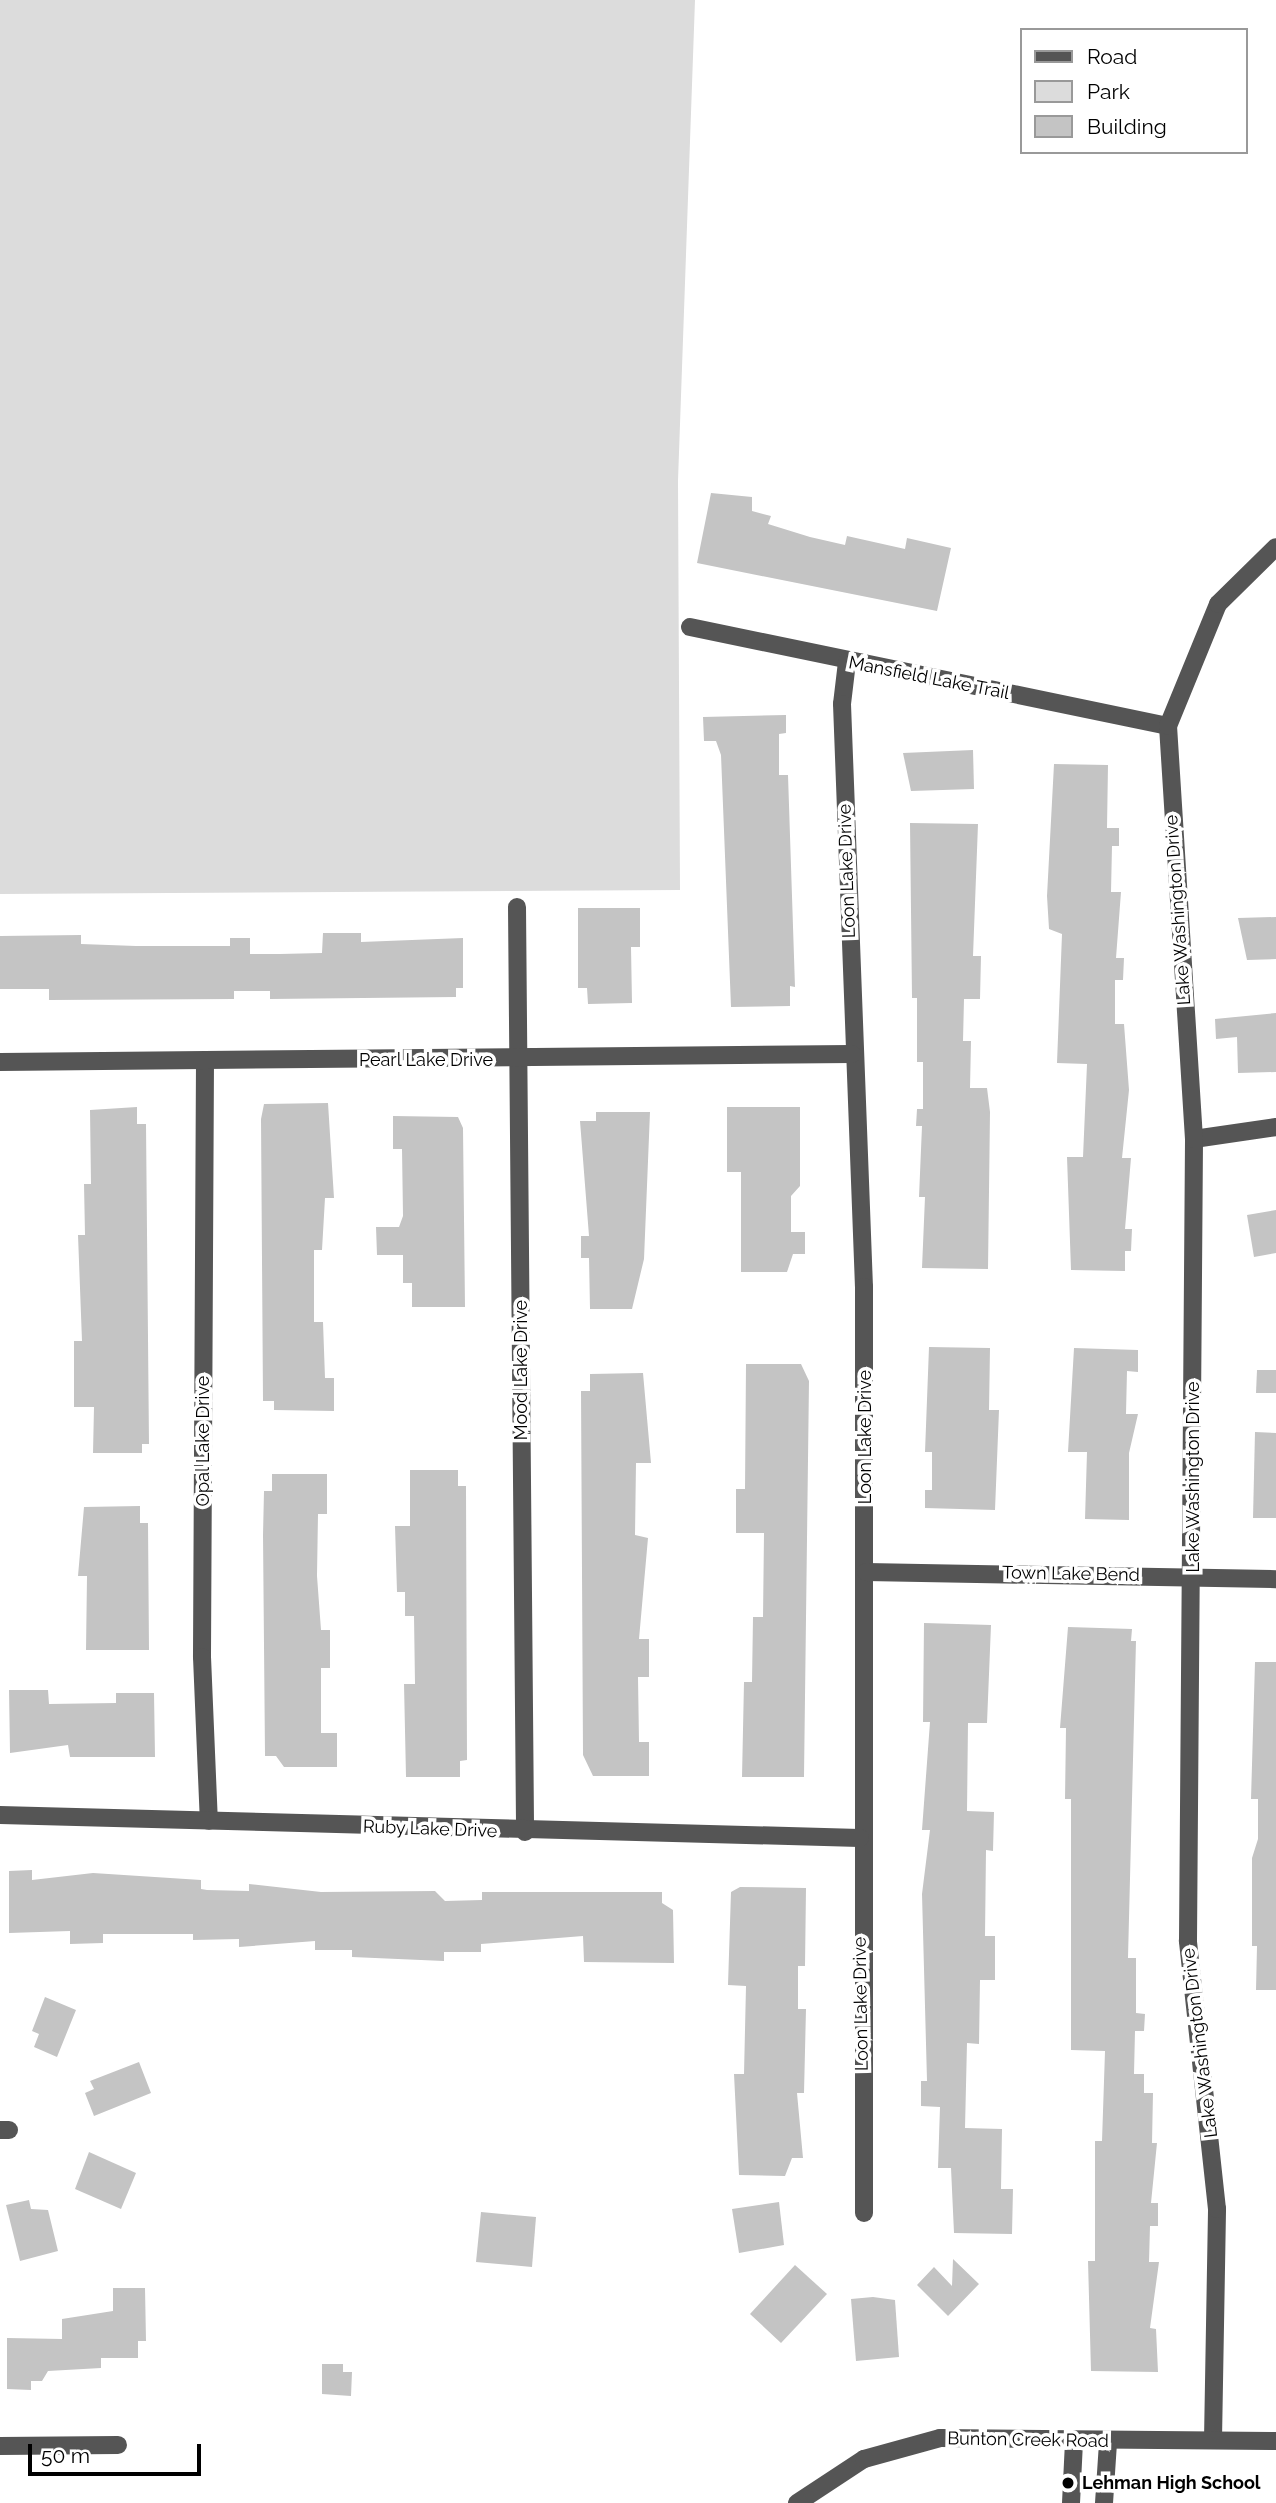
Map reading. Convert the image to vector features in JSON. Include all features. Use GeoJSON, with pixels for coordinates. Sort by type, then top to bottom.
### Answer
{"type":"FeatureCollection","features":[{"type":"Feature","properties":{"kind":"street","name":"Lake Washington Drive"},"geometry":{"type":"LineString","coordinates":[[1213,2440],[1217,2209],[1188,1941],[1194,1139],[1168,726],[1218,604],[1276,547]]}},
{"type":"Feature","properties":{"kind":"street","name":"Mansfield Lake Trail"},"geometry":{"type":"LineString","coordinates":[[690,627],[847,662],[1168,726]]}},
{"type":"Feature","properties":{"kind":"street","name":"Loon Lake Drive"},"geometry":{"type":"LineString","coordinates":[[847,662],[842,704],[852,1054],[864,1287],[866,1572],[860,1838],[863,2213]]}},
{"type":"Feature","properties":{"kind":"street","name":"Mood Lake Drive"},"geometry":{"type":"LineString","coordinates":[[517,908],[525,1832]]}},
{"type":"Feature","properties":{"kind":"street","name":"Pearl Lake Drive"},"geometry":{"type":"LineString","coordinates":[[0,1062],[519,1060],[852,1054]]}},
{"type":"Feature","properties":{"kind":"street","name":"Opal Lake Drive"},"geometry":{"type":"LineString","coordinates":[[205,1060],[202,1657],[209,1821]]}},
{"type":"Feature","properties":{"kind":"street"},"geometry":{"type":"LineString","coordinates":[[1194,1139],[1276,1127]]}},
{"type":"Feature","properties":{"kind":"street","name":"Town Lake Bend"},"geometry":{"type":"LineString","coordinates":[[866,1572],[1276,1579]]}},
{"type":"Feature","properties":{"kind":"street","name":"Ruby Lake Drive"},"geometry":{"type":"LineString","coordinates":[[0,1815],[525,1832],[860,1838]]}},
{"type":"Feature","properties":{"kind":"street","name":"Bunton Creek Road"},"geometry":{"type":"LineString","coordinates":[[797,2503],[864,2459],[940,2438],[1074,2442],[1276,2441]]}},
{"type":"Feature","properties":{"kind":"street"},"geometry":{"type":"LineString","coordinates":[[1071,2503],[1074,2442]]}},
{"type":"Feature","properties":{"kind":"street"},"geometry":{"type":"LineString","coordinates":[[1104,2503],[1108,2442]]}},
{"type":"Feature","properties":{"kind":"street"},"geometry":{"type":"LineString","coordinates":[[0,2446],[118,2445]]}},
{"type":"Feature","properties":{"kind":"green space"},"geometry":{"type":"Polygon","coordinates":[[[0,0],[695,0],[678,481],[680,890],[0,894],[0,0]]]}},
{"type":"Feature","properties":{"kind":"building"},"geometry":{"type":"Polygon","coordinates":[[[711,493],[752,497],[752,511],[771,516],[768,524],[810,537],[845,545],[847,536],[905,549],[907,538],[951,548],[937,611],[697,563],[711,493]]]}},
{"type":"Feature","properties":{"kind":"building"},"geometry":{"type":"Polygon","coordinates":[[[786,715],[786,733],[779,734],[779,775],[788,775],[795,987],[790,986],[790,1006],[731,1007],[721,755],[716,741],[704,741],[703,717],[786,715]]]}},
{"type":"Feature","properties":{"kind":"building"},"geometry":{"type":"Polygon","coordinates":[[[973,750],[974,789],[911,791],[903,753],[973,750]]]}},
{"type":"Feature","properties":{"kind":"building"},"geometry":{"type":"Polygon","coordinates":[[[1054,764],[1108,765],[1107,828],[1119,828],[1119,846],[1112,846],[1111,892],[1121,892],[1116,958],[1124,958],[1123,980],[1115,980],[1115,1024],[1124,1024],[1129,1090],[1122,1158],[1131,1158],[1125,1229],[1132,1229],[1131,1251],[1125,1251],[1125,1271],[1071,1270],[1067,1157],[1083,1157],[1087,1064],[1057,1063],[1062,934],[1049,929],[1047,896],[1054,764]]]}},
{"type":"Feature","properties":{"kind":"building"},"geometry":{"type":"Polygon","coordinates":[[[910,823],[978,824],[973,956],[981,956],[980,999],[964,999],[963,1041],[971,1041],[970,1088],[987,1088],[990,1112],[988,1269],[922,1268],[925,1197],[919,1197],[922,1126],[916,1126],[917,1109],[923,1109],[923,1062],[917,1062],[917,998],[912,998],[910,823]]]}},
{"type":"Feature","properties":{"kind":"building"},"geometry":{"type":"Polygon","coordinates":[[[578,908],[640,908],[640,947],[631,947],[632,1003],[588,1004],[587,988],[578,988],[578,908]]]}},
{"type":"Feature","properties":{"kind":"building"},"geometry":{"type":"Polygon","coordinates":[[[1276,917],[1276,959],[1247,960],[1238,918],[1276,917]]]}},
{"type":"Feature","properties":{"kind":"building"},"geometry":{"type":"Polygon","coordinates":[[[323,933],[361,933],[361,942],[463,938],[463,988],[456,988],[456,997],[270,999],[270,991],[234,991],[234,999],[49,1000],[49,989],[0,989],[0,936],[81,935],[81,944],[136,946],[230,946],[230,938],[250,938],[250,954],[280,954],[322,953],[323,933]]]}},
{"type":"Feature","properties":{"kind":"building"},"geometry":{"type":"Polygon","coordinates":[[[1276,1013],[1276,1072],[1238,1073],[1237,1037],[1216,1039],[1215,1019],[1276,1013]]]}},
{"type":"Feature","properties":{"kind":"building"},"geometry":{"type":"Polygon","coordinates":[[[328,1103],[334,1198],[325,1198],[322,1250],[314,1250],[314,1322],[323,1322],[325,1378],[334,1378],[334,1411],[274,1410],[274,1401],[263,1401],[261,1119],[264,1104],[328,1103]]]}},
{"type":"Feature","properties":{"kind":"building"},"geometry":{"type":"Polygon","coordinates":[[[137,1107],[137,1124],[146,1124],[149,1444],[142,1444],[142,1453],[93,1453],[94,1407],[74,1407],[74,1341],[82,1341],[78,1235],[85,1235],[84,1184],[91,1184],[90,1110],[137,1107]]]}},
{"type":"Feature","properties":{"kind":"building"},"geometry":{"type":"Polygon","coordinates":[[[727,1107],[800,1107],[800,1186],[791,1196],[791,1232],[805,1232],[805,1254],[793,1254],[787,1272],[741,1272],[741,1172],[727,1172],[727,1107]]]}},
{"type":"Feature","properties":{"kind":"building"},"geometry":{"type":"Polygon","coordinates":[[[596,1112],[650,1112],[644,1259],[632,1309],[590,1309],[589,1258],[581,1258],[581,1236],[589,1236],[580,1121],[596,1121],[596,1112]]]}},
{"type":"Feature","properties":{"kind":"building"},"geometry":{"type":"Polygon","coordinates":[[[393,1116],[458,1117],[463,1128],[465,1307],[412,1307],[412,1283],[403,1283],[403,1255],[377,1255],[376,1227],[399,1227],[403,1216],[402,1149],[393,1149],[393,1116]]]}},
{"type":"Feature","properties":{"kind":"building"},"geometry":{"type":"Polygon","coordinates":[[[1276,1210],[1276,1253],[1254,1257],[1247,1215],[1276,1210]]]}},
{"type":"Feature","properties":{"kind":"building"},"geometry":{"type":"Polygon","coordinates":[[[929,1347],[990,1348],[989,1410],[999,1410],[995,1510],[925,1508],[925,1490],[932,1490],[932,1452],[925,1452],[929,1347]]]}},
{"type":"Feature","properties":{"kind":"building"},"geometry":{"type":"Polygon","coordinates":[[[1074,1348],[1138,1350],[1138,1372],[1127,1371],[1126,1414],[1138,1414],[1129,1453],[1129,1520],[1085,1519],[1087,1452],[1068,1452],[1074,1348]]]}},
{"type":"Feature","properties":{"kind":"building"},"geometry":{"type":"Polygon","coordinates":[[[746,1364],[801,1364],[809,1381],[804,1777],[742,1777],[744,1682],[752,1682],[753,1617],[763,1617],[764,1533],[736,1533],[736,1489],[745,1489],[746,1364]]]}},
{"type":"Feature","properties":{"kind":"building"},"geometry":{"type":"Polygon","coordinates":[[[1257,1370],[1276,1370],[1276,1393],[1256,1393],[1257,1370]]]}},
{"type":"Feature","properties":{"kind":"building"},"geometry":{"type":"Polygon","coordinates":[[[643,1373],[651,1463],[636,1463],[635,1535],[648,1538],[639,1639],[649,1639],[649,1677],[638,1677],[639,1742],[649,1742],[649,1776],[593,1776],[583,1755],[581,1391],[590,1391],[590,1374],[643,1373]]]}},
{"type":"Feature","properties":{"kind":"building"},"geometry":{"type":"Polygon","coordinates":[[[1255,1432],[1276,1433],[1276,1518],[1253,1518],[1255,1432]]]}},
{"type":"Feature","properties":{"kind":"building"},"geometry":{"type":"Polygon","coordinates":[[[410,1470],[458,1470],[458,1486],[466,1486],[467,1760],[460,1761],[460,1777],[406,1777],[404,1684],[415,1684],[414,1616],[405,1616],[405,1592],[397,1592],[395,1526],[410,1526],[410,1470]]]}},
{"type":"Feature","properties":{"kind":"building"},"geometry":{"type":"Polygon","coordinates":[[[272,1474],[327,1474],[327,1514],[318,1514],[317,1576],[321,1630],[330,1630],[330,1668],[321,1668],[321,1733],[337,1733],[337,1767],[284,1767],[276,1756],[265,1756],[264,1491],[272,1491],[272,1474]]]}},
{"type":"Feature","properties":{"kind":"building"},"geometry":{"type":"Polygon","coordinates":[[[140,1506],[140,1523],[148,1523],[149,1650],[86,1650],[87,1576],[78,1576],[84,1507],[140,1506]]]}},
{"type":"Feature","properties":{"kind":"building"},"geometry":{"type":"Polygon","coordinates":[[[924,1623],[991,1625],[987,1723],[968,1723],[967,1811],[994,1812],[993,1851],[986,1850],[985,1936],[995,1936],[995,1980],[980,1980],[979,2044],[967,2043],[965,2128],[1002,2129],[1001,2189],[1013,2189],[1012,2234],[954,2233],[951,2168],[938,2168],[940,2107],[921,2106],[921,2081],[927,2081],[922,1894],[930,1830],[922,1830],[930,1722],[923,1722],[924,1623]]]}},
{"type":"Feature","properties":{"kind":"building"},"geometry":{"type":"Polygon","coordinates":[[[1068,1627],[1132,1629],[1131,1641],[1136,1641],[1128,1958],[1136,1958],[1136,2013],[1145,2014],[1144,2031],[1135,2031],[1134,2074],[1144,2074],[1144,2093],[1153,2093],[1152,2143],[1157,2143],[1151,2203],[1158,2203],[1158,2226],[1150,2226],[1149,2262],[1159,2262],[1150,2328],[1156,2329],[1158,2372],[1091,2371],[1088,2261],[1095,2261],[1095,2141],[1102,2141],[1105,2051],[1071,2050],[1071,1799],[1065,1799],[1066,1728],[1060,1728],[1068,1627]]]}},
{"type":"Feature","properties":{"kind":"building"},"geometry":{"type":"Polygon","coordinates":[[[1255,1662],[1276,1662],[1276,1990],[1256,1990],[1257,1946],[1252,1946],[1252,1858],[1258,1839],[1258,1799],[1251,1799],[1255,1662]]]}},
{"type":"Feature","properties":{"kind":"building"},"geometry":{"type":"Polygon","coordinates":[[[9,1690],[48,1690],[49,1704],[116,1703],[116,1693],[154,1693],[155,1757],[70,1757],[68,1745],[10,1753],[9,1690]]]}},
{"type":"Feature","properties":{"kind":"building"},"geometry":{"type":"Polygon","coordinates":[[[32,1870],[32,1880],[93,1873],[201,1880],[201,1889],[207,1890],[249,1891],[249,1884],[321,1892],[435,1891],[445,1901],[482,1900],[482,1892],[662,1892],[662,1903],[673,1910],[674,1963],[584,1962],[583,1936],[481,1944],[481,1952],[444,1952],[444,1961],[352,1957],[352,1950],[315,1950],[315,1941],[239,1947],[239,1939],[193,1940],[193,1934],[103,1934],[103,1943],[70,1944],[70,1931],[9,1933],[9,1871],[32,1870]]]}},
{"type":"Feature","properties":{"kind":"building"},"geometry":{"type":"Polygon","coordinates":[[[740,1887],[806,1888],[805,1966],[798,1966],[798,2009],[806,2009],[804,2093],[797,2093],[803,2158],[792,2158],[785,2176],[739,2175],[734,2074],[744,2074],[746,1986],[728,1985],[731,1892],[740,1887]]]}},
{"type":"Feature","properties":{"kind":"building"},"geometry":{"type":"Polygon","coordinates":[[[45,1997],[76,2010],[57,2057],[34,2047],[39,2034],[32,2031],[45,1997]]]}},
{"type":"Feature","properties":{"kind":"building"},"geometry":{"type":"Polygon","coordinates":[[[139,2062],[151,2093],[94,2116],[85,2093],[94,2089],[90,2081],[139,2062]]]}},
{"type":"Feature","properties":{"kind":"building"},"geometry":{"type":"Polygon","coordinates":[[[89,2152],[136,2173],[121,2209],[75,2189],[89,2152]]]}},
{"type":"Feature","properties":{"kind":"building"},"geometry":{"type":"Polygon","coordinates":[[[29,2200],[31,2209],[48,2210],[58,2251],[20,2261],[6,2205],[29,2200]]]}},
{"type":"Feature","properties":{"kind":"building"},"geometry":{"type":"Polygon","coordinates":[[[779,2202],[784,2245],[739,2253],[732,2209],[779,2202]]]}},
{"type":"Feature","properties":{"kind":"building"},"geometry":{"type":"Polygon","coordinates":[[[481,2212],[536,2217],[532,2267],[476,2262],[481,2212]]]}},
{"type":"Feature","properties":{"kind":"building"},"geometry":{"type":"Polygon","coordinates":[[[953,2259],[979,2284],[948,2316],[917,2285],[934,2267],[952,2286],[953,2259]]]}},
{"type":"Feature","properties":{"kind":"building"},"geometry":{"type":"Polygon","coordinates":[[[795,2265],[827,2294],[781,2343],[750,2314],[795,2265]]]}},
{"type":"Feature","properties":{"kind":"building"},"geometry":{"type":"Polygon","coordinates":[[[113,2288],[145,2288],[146,2341],[138,2341],[138,2358],[101,2358],[101,2368],[48,2371],[42,2381],[31,2381],[31,2390],[7,2389],[7,2338],[62,2339],[62,2319],[113,2311],[113,2288]]]}},
{"type":"Feature","properties":{"kind":"building"},"geometry":{"type":"Polygon","coordinates":[[[873,2297],[895,2300],[899,2357],[856,2361],[851,2299],[873,2297]]]}},
{"type":"Feature","properties":{"kind":"building"},"geometry":{"type":"Polygon","coordinates":[[[322,2364],[343,2364],[343,2372],[352,2372],[351,2396],[322,2394],[322,2364]]]}},
{"type":"Feature","properties":{"kind":"place","name":"Lehman High School"},"geometry":{"type":"Point","coordinates":[1068,2483]}}]}
